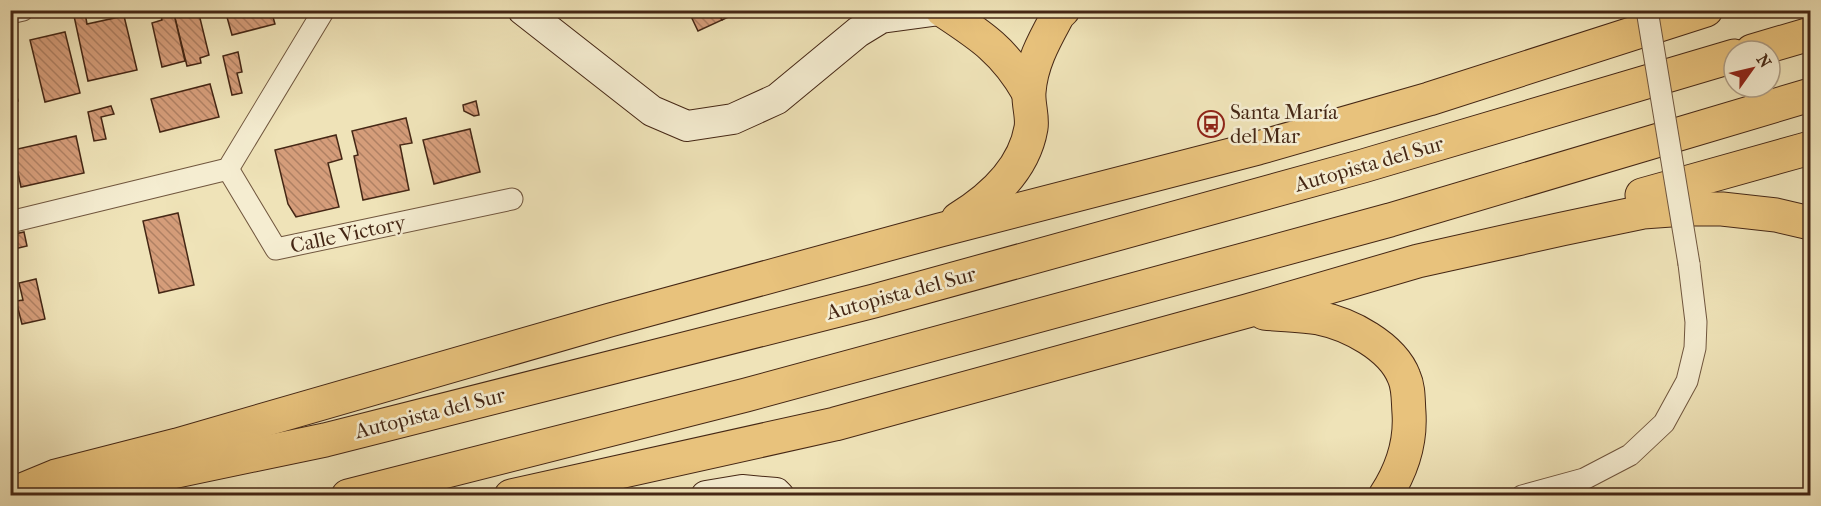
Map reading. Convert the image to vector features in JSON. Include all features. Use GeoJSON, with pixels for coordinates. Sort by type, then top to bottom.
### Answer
{"type":"FeatureCollection","features":[{"type":"Feature","properties":{"kind":"highway"},"geometry":{"type":"LineString","coordinates":[[941,10],[974,31],[1003,54],[1018,73],[1028,92]]}},
{"type":"Feature","properties":{"kind":"highway"},"geometry":{"type":"LineString","coordinates":[[940,230],[987,198],[1018,166],[1032,127],[1028,92],[1037,53],[1063,10]]}},
{"type":"Feature","properties":{"kind":"highway"},"geometry":{"type":"LineString","coordinates":[[10,495],[56,476],[177,445],[610,320],[940,230],[1258,148],[1430,99],[1706,10]]}},
{"type":"Feature","properties":{"kind":"highway"},"geometry":{"type":"LineString","coordinates":[[1782,42],[1810,34]]}},
{"type":"Feature","properties":{"kind":"highway","name":"Autopista del Sur"},"geometry":{"type":"LineString","coordinates":[[59,495],[325,440],[874,301],[1363,166],[1722,60]]}},
{"type":"Feature","properties":{"kind":"highway"},"geometry":{"type":"LineString","coordinates":[[348,495],[746,395],[1390,220],[1810,95]]}},
{"type":"Feature","properties":{"kind":"highway"},"geometry":{"type":"LineString","coordinates":[[1562,229],[1583,213],[1810,148]]}},
{"type":"Feature","properties":{"kind":"highway"},"geometry":{"type":"LineString","coordinates":[[511,495],[835,424],[1247,311],[1418,261],[1643,212],[1722,209],[1776,215],[1810,223]]}},
{"type":"Feature","properties":{"kind":"highway"},"geometry":{"type":"LineString","coordinates":[[1247,311],[1318,318],[1338,324],[1376,344],[1396,363],[1404,375],[1408,388],[1410,429],[1406,454],[1396,479],[1385,495]]}},
{"type":"Feature","properties":{"kind":"main road"},"geometry":{"type":"LineString","coordinates":[[523,10],[652,111],[687,126],[733,119],[777,99],[858,32],[881,18],[941,10]]}},
{"type":"Feature","properties":{"kind":"main road"},"geometry":{"type":"LineString","coordinates":[[706,495],[742,490],[779,495]]}},
{"type":"Feature","properties":{"kind":"street"},"geometry":{"type":"LineString","coordinates":[[10,13],[23,10]]}},
{"type":"Feature","properties":{"kind":"street"},"geometry":{"type":"LineString","coordinates":[[10,222],[228,169],[324,10]]}},
{"type":"Feature","properties":{"kind":"street"},"geometry":{"type":"LineString","coordinates":[[1522,495],[1584,478],[1630,455],[1664,423],[1687,381],[1695,348],[1696,322],[1689,264],[1647,10]]}},
{"type":"Feature","properties":{"kind":"street","name":"Calle Victory"},"geometry":{"type":"LineString","coordinates":[[228,169],[276,249],[512,199]]}},
{"type":"Feature","properties":{"kind":"building"},"geometry":{"type":"Polygon","coordinates":[[[173,10],[198,10],[209,55],[200,58],[201,63],[187,66],[173,10]]]}},
{"type":"Feature","properties":{"kind":"building"},"geometry":{"type":"Polygon","coordinates":[[[173,10],[185,61],[162,67],[152,23],[162,20],[160,11],[173,10]]]}},
{"type":"Feature","properties":{"kind":"building"},"geometry":{"type":"Polygon","coordinates":[[[225,10],[271,10],[275,24],[232,35],[225,10]]]}},
{"type":"Feature","properties":{"kind":"building"},"geometry":{"type":"Polygon","coordinates":[[[688,10],[717,10],[722,20],[698,31],[688,10]]]}},
{"type":"Feature","properties":{"kind":"building"},"geometry":{"type":"Polygon","coordinates":[[[717,10],[743,10],[722,20],[717,10]]]}},
{"type":"Feature","properties":{"kind":"building"},"geometry":{"type":"Polygon","coordinates":[[[85,13],[87,24],[124,16],[137,70],[88,81],[74,16],[85,13]]]}},
{"type":"Feature","properties":{"kind":"building"},"geometry":{"type":"Polygon","coordinates":[[[65,32],[80,93],[45,102],[30,40],[65,32]]]}},
{"type":"Feature","properties":{"kind":"building"},"geometry":{"type":"Polygon","coordinates":[[[238,52],[242,72],[237,73],[242,93],[232,95],[223,56],[238,52]]]}},
{"type":"Feature","properties":{"kind":"building"},"geometry":{"type":"Polygon","coordinates":[[[10,67],[18,101],[10,103],[10,67]]]}},
{"type":"Feature","properties":{"kind":"building"},"geometry":{"type":"Polygon","coordinates":[[[210,84],[219,117],[160,132],[151,99],[210,84]]]}},
{"type":"Feature","properties":{"kind":"building"},"geometry":{"type":"Polygon","coordinates":[[[476,101],[479,115],[474,116],[464,111],[463,105],[476,101]]]}},
{"type":"Feature","properties":{"kind":"building"},"geometry":{"type":"Polygon","coordinates":[[[111,106],[114,114],[101,117],[106,139],[94,141],[88,112],[111,106]]]}},
{"type":"Feature","properties":{"kind":"building"},"geometry":{"type":"Polygon","coordinates":[[[406,118],[412,143],[400,145],[409,190],[363,200],[354,156],[358,155],[352,131],[406,118]]]}},
{"type":"Feature","properties":{"kind":"building"},"geometry":{"type":"Polygon","coordinates":[[[470,129],[480,172],[434,184],[423,140],[470,129]]]}},
{"type":"Feature","properties":{"kind":"building"},"geometry":{"type":"Polygon","coordinates":[[[336,135],[342,159],[328,163],[339,207],[296,217],[288,204],[275,150],[336,135]]]}},
{"type":"Feature","properties":{"kind":"building"},"geometry":{"type":"Polygon","coordinates":[[[76,136],[84,173],[21,187],[13,150],[76,136]]]}},
{"type":"Feature","properties":{"kind":"building"},"geometry":{"type":"Polygon","coordinates":[[[178,213],[194,285],[159,293],[143,221],[178,213]]]}},
{"type":"Feature","properties":{"kind":"building"},"geometry":{"type":"Polygon","coordinates":[[[24,232],[27,246],[10,250],[10,235],[24,232]]]}},
{"type":"Feature","properties":{"kind":"building"},"geometry":{"type":"Polygon","coordinates":[[[36,279],[45,319],[22,324],[16,301],[23,300],[19,283],[36,279]]]}},
{"type":"Feature","properties":{"kind":"place","name":"Santa María del Mar"},"geometry":{"type":"Point","coordinates":[1211,124]}}]}
